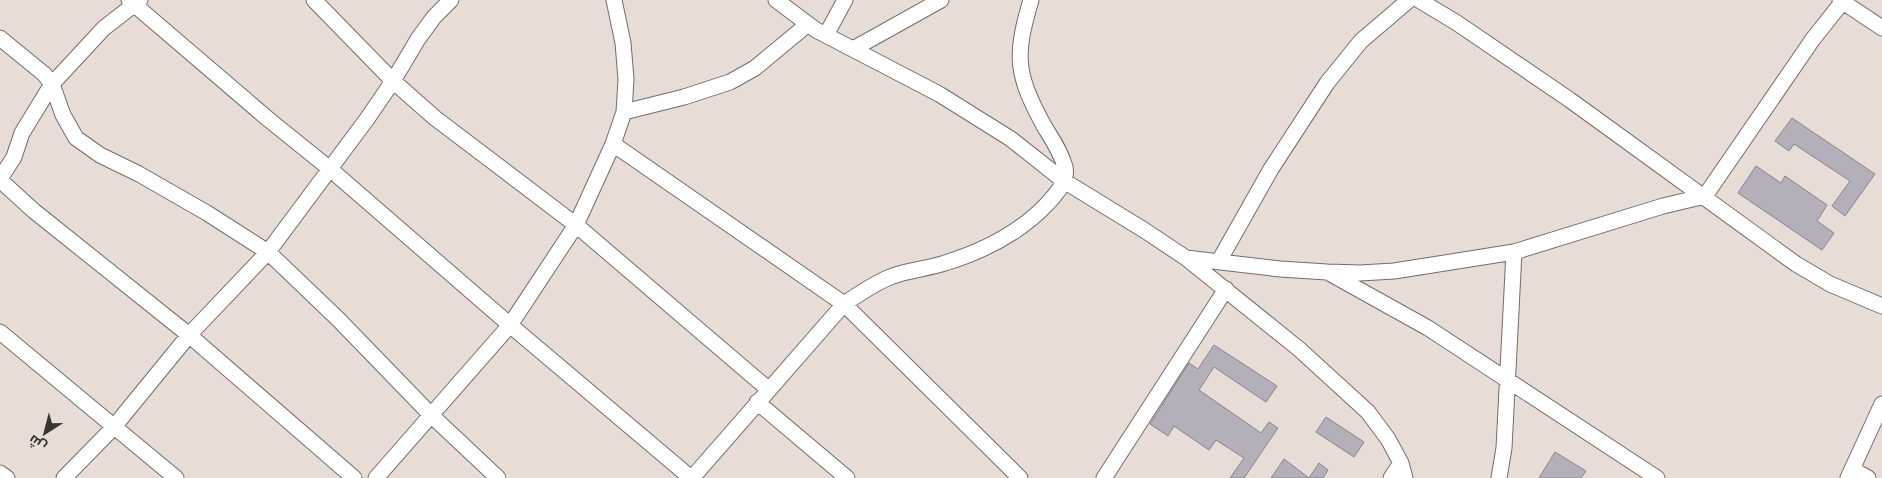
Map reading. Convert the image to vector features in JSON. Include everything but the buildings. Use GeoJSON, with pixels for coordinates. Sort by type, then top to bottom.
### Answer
{"type":"FeatureCollection","features":[{"type":"Feature","properties":{"kind":"street"},"geometry":{"type":"LineString","coordinates":[[314,0],[393,81],[435,118],[576,225],[768,389]]}},
{"type":"Feature","properties":{"kind":"street"},"geometry":{"type":"LineString","coordinates":[[64,478],[114,428],[189,335],[268,252],[393,81],[434,17],[450,0]]}},
{"type":"Feature","properties":{"kind":"street"},"geometry":{"type":"LineString","coordinates":[[376,478],[510,325],[576,225],[613,144],[624,112],[625,61],[614,0]]}},
{"type":"Feature","properties":{"kind":"street"},"geometry":{"type":"LineString","coordinates":[[776,0],[826,35],[939,94],[1011,138],[1064,181],[1186,258],[1299,349],[1368,412],[1388,439],[1401,463],[1405,478]]}},
{"type":"Feature","properties":{"kind":"street"},"geometry":{"type":"LineString","coordinates":[[826,35],[845,0]]}},
{"type":"Feature","properties":{"kind":"street"},"geometry":{"type":"LineString","coordinates":[[853,49],[941,0]]}},
{"type":"Feature","properties":{"kind":"street"},"geometry":{"type":"LineString","coordinates":[[354,478],[189,335],[34,211],[0,180],[14,157],[22,132],[52,84],[104,28],[134,1],[268,119],[330,169],[691,478],[844,304],[862,291],[891,276],[945,263],[990,247],[1013,233],[1046,206],[1060,190],[1066,171],[1060,152],[1030,99],[1020,67],[1021,39],[1031,0]]}},
{"type":"Feature","properties":{"kind":"street"},"geometry":{"type":"LineString","coordinates":[[1219,260],[1271,169],[1327,83],[1361,41],[1409,0]]}},
{"type":"Feature","properties":{"kind":"street"},"geometry":{"type":"LineString","coordinates":[[1419,0],[1440,5],[1813,274],[1882,306]]}},
{"type":"Feature","properties":{"kind":"street"},"geometry":{"type":"LineString","coordinates":[[1186,258],[1219,260],[1280,269],[1360,273],[1394,271],[1514,252],[1663,206],[1705,196],[1812,39],[1842,0],[1882,28]]}},
{"type":"Feature","properties":{"kind":"street"},"geometry":{"type":"LineString","coordinates":[[624,112],[684,97],[730,82],[755,68],[808,24]]}},
{"type":"Feature","properties":{"kind":"street"},"geometry":{"type":"LineString","coordinates":[[0,38],[44,74],[52,84],[68,126],[76,138],[86,147],[139,174],[207,213],[268,252],[338,319],[431,416],[498,478]]}},
{"type":"Feature","properties":{"kind":"street"},"geometry":{"type":"LineString","coordinates":[[613,144],[844,304],[1018,478]]}},
{"type":"Feature","properties":{"kind":"street"},"geometry":{"type":"LineString","coordinates":[[1499,478],[1504,448],[1514,252]]}},
{"type":"Feature","properties":{"kind":"street"},"geometry":{"type":"LineString","coordinates":[[1328,272],[1428,328],[1657,478]]}},
{"type":"Feature","properties":{"kind":"street"},"geometry":{"type":"LineString","coordinates":[[1104,478],[1226,289]]}},
{"type":"Feature","properties":{"kind":"street"},"geometry":{"type":"LineString","coordinates":[[0,332],[176,478]]}},
{"type":"Feature","properties":{"kind":"street"},"geometry":{"type":"LineString","coordinates":[[757,402],[847,478]]}},
{"type":"Feature","properties":{"kind":"street"},"geometry":{"type":"LineString","coordinates":[[1868,478],[1850,473],[1882,404]]}},
{"type":"Feature","properties":{"kind":"street"},"geometry":{"type":"LineString","coordinates":[[1391,478],[1401,463]]}},
{"type":"Feature","properties":{"kind":"street"},"geometry":{"type":"LineString","coordinates":[[0,473],[7,478]]}}]}
